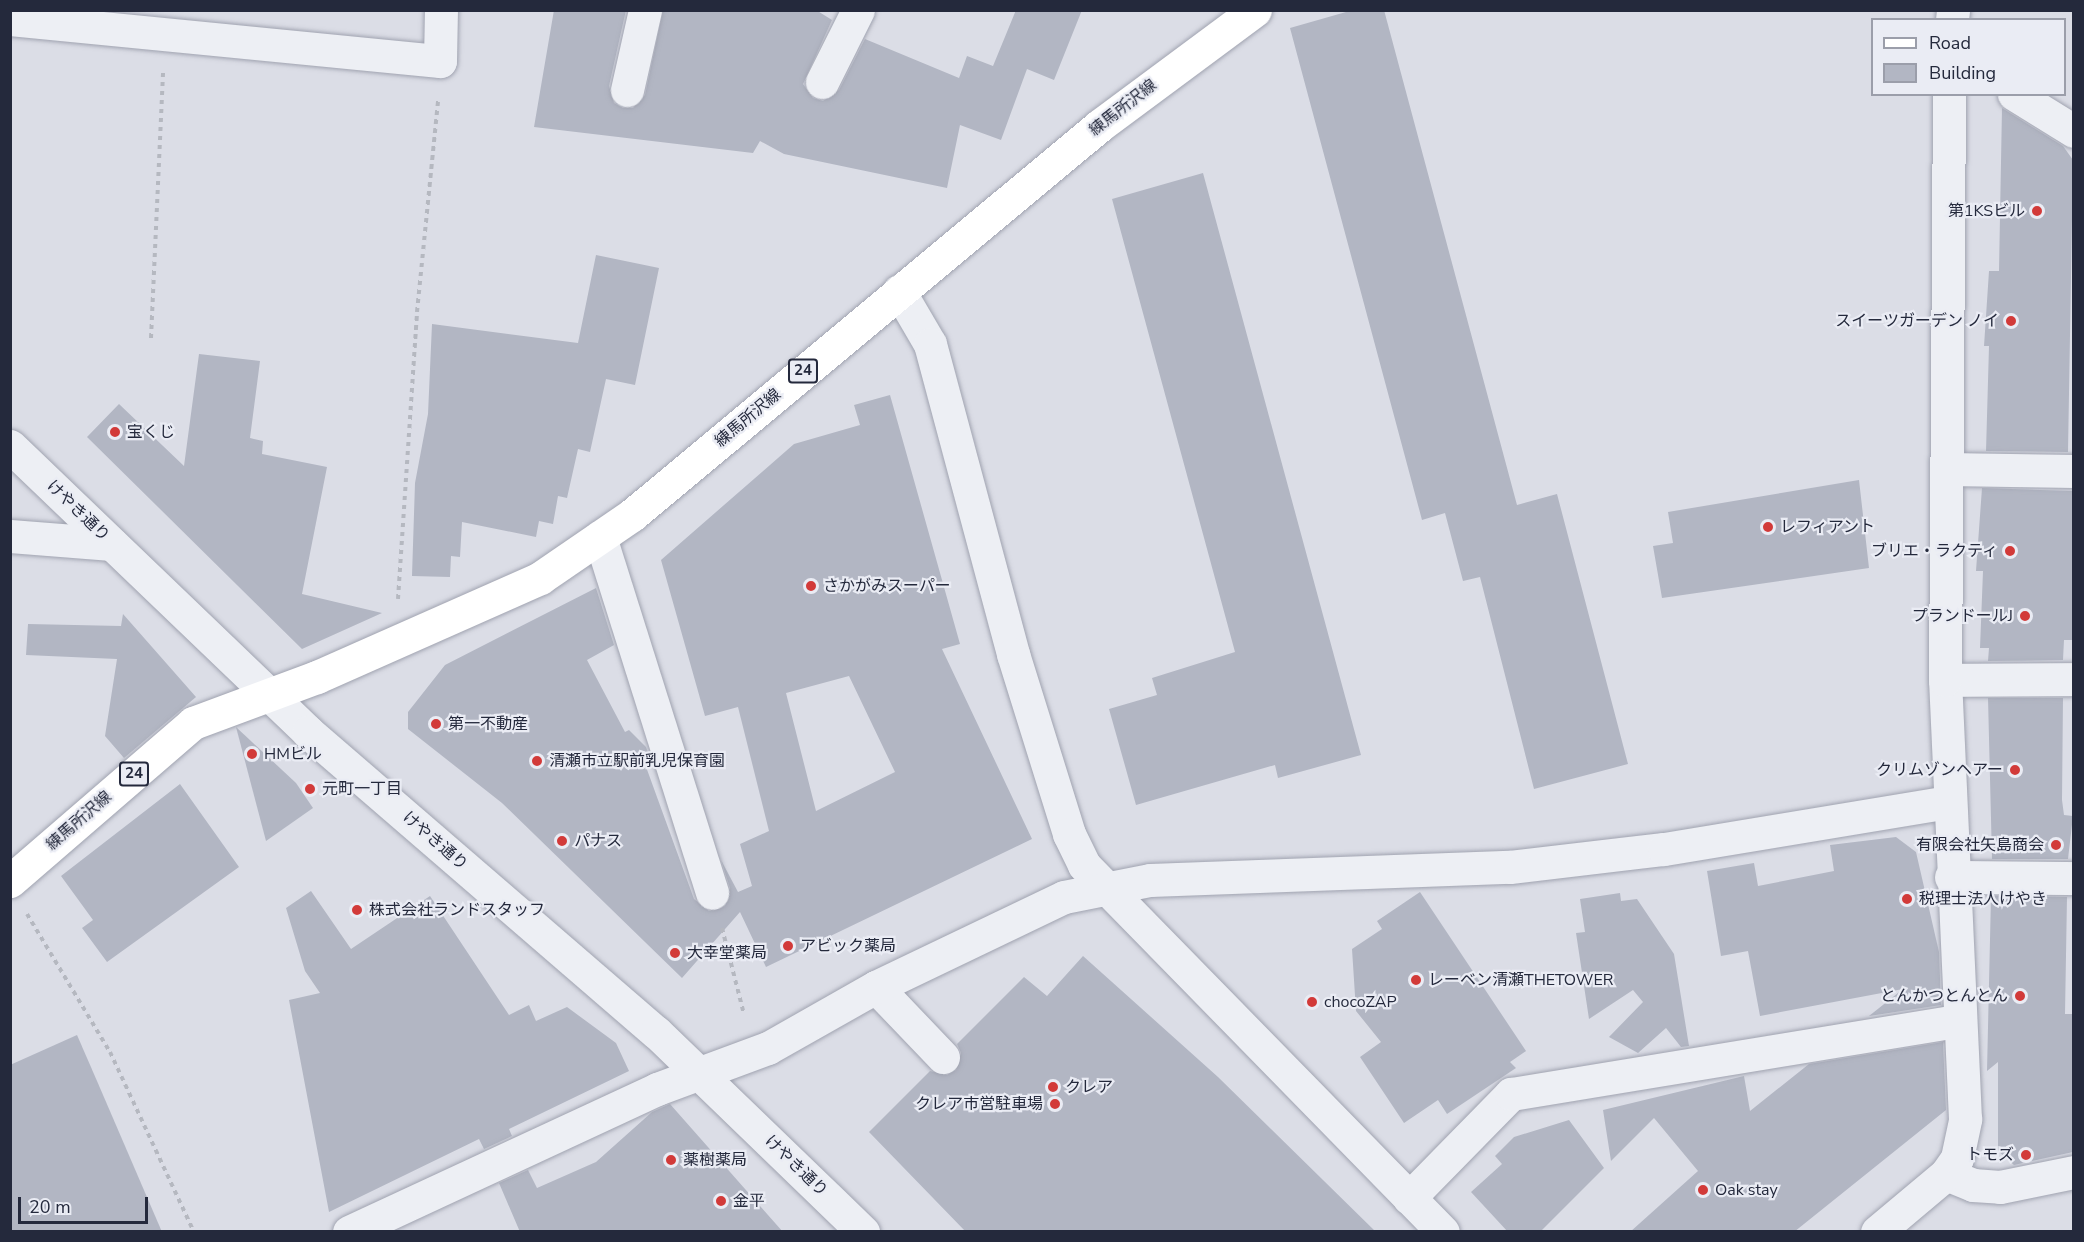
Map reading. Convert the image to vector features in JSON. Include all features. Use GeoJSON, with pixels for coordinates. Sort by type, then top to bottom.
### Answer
{"type":"FeatureCollection","features":[{"type":"Feature","properties":{"kind":"main road","name":"練馬所沢線"},"geometry":{"type":"LineString","coordinates":[[16,893],[193,723],[271,692],[317,677],[540,578],[600,537],[1099,126],[1240,14]]}},
{"type":"Feature","properties":{"kind":"street"},"geometry":{"type":"LineString","coordinates":[[10,19],[440,61],[441,10]]}},
{"type":"Feature","properties":{"kind":"street"},"geometry":{"type":"LineString","coordinates":[[627,90],[645,10]]}},
{"type":"Feature","properties":{"kind":"street"},"geometry":{"type":"LineString","coordinates":[[822,82],[858,10]]}},
{"type":"Feature","properties":{"kind":"street"},"geometry":{"type":"LineString","coordinates":[[1877,1232],[1946,1174],[1957,1158],[1965,1119],[1957,1021],[1947,802],[1945,680],[1949,96]]}},
{"type":"Feature","properties":{"kind":"street"},"geometry":{"type":"LineString","coordinates":[[2017,96],[2073,131]]}},
{"type":"Feature","properties":{"kind":"street"},"geometry":{"type":"LineString","coordinates":[[899,291],[930,344],[1013,654],[1069,834],[1102,889],[1443,1232]]}},
{"type":"Feature","properties":{"kind":"street","name":"けやき通り"},"geometry":{"type":"LineString","coordinates":[[10,446],[271,692],[308,732],[700,1074],[862,1232]]}},
{"type":"Feature","properties":{"kind":"street"},"geometry":{"type":"LineString","coordinates":[[1947,469],[2073,471]]}},
{"type":"Feature","properties":{"kind":"street"},"geometry":{"type":"LineString","coordinates":[[10,536],[112,544]]}},
{"type":"Feature","properties":{"kind":"street"},"geometry":{"type":"LineString","coordinates":[[600,537],[712,893]]}},
{"type":"Feature","properties":{"kind":"street"},"geometry":{"type":"LineString","coordinates":[[1945,680],[2073,679]]}},
{"type":"Feature","properties":{"kind":"street"},"geometry":{"type":"LineString","coordinates":[[349,1232],[700,1074],[768,1048],[876,987],[1064,897],[1150,880],[1510,867],[1664,849],[1947,802]]}},
{"type":"Feature","properties":{"kind":"street"},"geometry":{"type":"LineString","coordinates":[[1951,877],[2073,878]]}},
{"type":"Feature","properties":{"kind":"street"},"geometry":{"type":"LineString","coordinates":[[876,987],[943,1057]]}},
{"type":"Feature","properties":{"kind":"street"},"geometry":{"type":"LineString","coordinates":[[1409,1198],[1511,1094],[1957,1021]]}},
{"type":"Feature","properties":{"kind":"street"},"geometry":{"type":"LineString","coordinates":[[1946,1174],[1973,1185],[2000,1187],[2073,1172]]}},
{"type":"Feature","properties":{"kind":"path"},"geometry":{"type":"LineString","coordinates":[[151,338],[165,34]]}},
{"type":"Feature","properties":{"kind":"path"},"geometry":{"type":"LineString","coordinates":[[395,643],[440,61]]}},
{"type":"Feature","properties":{"kind":"path"},"geometry":{"type":"LineString","coordinates":[[16,893],[110,1052],[194,1232]]}},
{"type":"Feature","properties":{"kind":"building"},"geometry":{"type":"Polygon","coordinates":[[[554,10],[626,10],[609,86],[614,103],[623,108],[633,108],[645,95],[663,10],[816,10],[832,20],[803,84],[813,98],[823,101],[839,90],[865,39],[959,78],[967,56],[993,66],[1016,10],[1082,10],[1054,80],[1027,69],[1001,140],[960,125],[947,188],[784,154],[760,141],[753,153],[534,127],[554,10]]]}},
{"type":"Feature","properties":{"kind":"building"},"geometry":{"type":"Polygon","coordinates":[[[1353,10],[1384,10],[1517,505],[1557,494],[1628,764],[1534,789],[1480,577],[1463,581],[1445,513],[1422,520],[1290,28],[1353,10]]]}},
{"type":"Feature","properties":{"kind":"building"},"geometry":{"type":"Polygon","coordinates":[[[2002,108],[2063,146],[2073,160],[2068,452],[1986,451],[1989,346],[1984,346],[1989,271],[1999,271],[2002,108]]]}},
{"type":"Feature","properties":{"kind":"building"},"geometry":{"type":"Polygon","coordinates":[[[1203,173],[1361,755],[1278,778],[1275,765],[1136,805],[1109,709],[1157,695],[1152,678],[1235,652],[1112,199],[1203,173]]]}},
{"type":"Feature","properties":{"kind":"building"},"geometry":{"type":"Polygon","coordinates":[[[596,255],[659,268],[635,385],[606,379],[590,452],[578,449],[567,498],[558,496],[553,524],[539,521],[536,537],[462,522],[460,557],[451,556],[450,577],[412,576],[415,483],[428,414],[432,324],[578,343],[596,255]]]}},
{"type":"Feature","properties":{"kind":"building"},"geometry":{"type":"Polygon","coordinates":[[[199,354],[260,361],[250,438],[263,441],[262,454],[327,467],[302,594],[382,613],[302,649],[87,437],[119,404],[184,466],[199,354]]]}},
{"type":"Feature","properties":{"kind":"building"},"geometry":{"type":"Polygon","coordinates":[[[890,395],[960,644],[942,649],[1032,839],[766,967],[740,912],[682,978],[502,803],[408,729],[408,712],[445,665],[596,588],[614,645],[587,660],[625,732],[629,730],[646,747],[651,761],[645,764],[694,899],[709,911],[725,906],[730,888],[721,860],[738,892],[752,886],[740,844],[769,831],[738,707],[705,716],[661,560],[794,444],[860,425],[854,405],[890,395]],[[849,676],[786,693],[816,811],[895,772],[849,676]]]}},
{"type":"Feature","properties":{"kind":"building","name":"レフィアント"},"geometry":{"type":"Polygon","coordinates":[[[1859,480],[1869,568],[1662,598],[1653,546],[1673,543],[1668,512],[1859,480]]]}},
{"type":"Feature","properties":{"kind":"building"},"geometry":{"type":"Polygon","coordinates":[[[1982,488],[2073,491],[2073,640],[2064,640],[2063,660],[1988,661],[1989,648],[1980,648],[1983,571],[1976,571],[1982,488]]]}},
{"type":"Feature","properties":{"kind":"building"},"geometry":{"type":"Polygon","coordinates":[[[123,614],[196,697],[124,758],[105,736],[117,659],[26,655],[28,624],[121,626],[123,614]]]}},
{"type":"Feature","properties":{"kind":"building"},"geometry":{"type":"Polygon","coordinates":[[[1988,698],[2063,698],[2062,800],[2064,815],[2073,816],[2068,859],[1992,859],[1988,698]]]}},
{"type":"Feature","properties":{"kind":"building"},"geometry":{"type":"Polygon","coordinates":[[[236,727],[296,783],[313,808],[266,841],[236,727]]]}},
{"type":"Feature","properties":{"kind":"building"},"geometry":{"type":"Polygon","coordinates":[[[180,784],[239,867],[107,962],[82,928],[93,920],[61,876],[180,784]]]}},
{"type":"Feature","properties":{"kind":"building"},"geometry":{"type":"Polygon","coordinates":[[[1896,837],[1916,852],[1939,952],[1941,1005],[1869,1016],[1903,989],[1760,1016],[1748,951],[1721,956],[1707,871],[1754,863],[1758,886],[1834,871],[1830,845],[1896,837]]]}},
{"type":"Feature","properties":{"kind":"building"},"geometry":{"type":"Polygon","coordinates":[[[311,891],[351,949],[430,896],[509,1015],[529,1005],[536,1021],[567,1007],[616,1043],[629,1071],[509,1129],[512,1136],[484,1149],[479,1139],[329,1212],[289,1000],[320,993],[305,971],[286,908],[311,891]]]}},
{"type":"Feature","properties":{"kind":"building","name":"レーベン清瀬THETOWER"},"geometry":{"type":"Polygon","coordinates":[[[1420,892],[1526,1051],[1510,1062],[1516,1068],[1447,1114],[1438,1100],[1404,1123],[1360,1057],[1381,1042],[1356,1011],[1352,949],[1382,929],[1377,921],[1420,892]]]}},
{"type":"Feature","properties":{"kind":"building"},"geometry":{"type":"Polygon","coordinates":[[[1620,893],[1621,901],[1637,899],[1674,954],[1689,1046],[1681,1047],[1666,1028],[1638,1053],[1609,1037],[1643,1002],[1633,990],[1589,1019],[1576,933],[1585,932],[1580,899],[1620,893]]]}},
{"type":"Feature","properties":{"kind":"building"},"geometry":{"type":"Polygon","coordinates":[[[1991,896],[2067,897],[2065,1014],[2073,1014],[2073,1152],[2014,1165],[1998,1151],[1998,1062],[1987,1071],[1991,896]]]}},
{"type":"Feature","properties":{"kind":"building","name":"クレア"},"geometry":{"type":"Polygon","coordinates":[[[1083,956],[1218,1077],[1376,1232],[966,1232],[869,1132],[930,1071],[947,1075],[956,1070],[961,1053],[957,1044],[1024,977],[1047,996],[1083,956]]]}},
{"type":"Feature","properties":{"kind":"building"},"geometry":{"type":"Polygon","coordinates":[[[77,1035],[162,1232],[10,1232],[10,1065],[77,1035]]]}},
{"type":"Feature","properties":{"kind":"building"},"geometry":{"type":"Polygon","coordinates":[[[1943,1042],[1946,1110],[1794,1232],[1630,1232],[1698,1171],[1654,1118],[1611,1161],[1603,1110],[1744,1076],[1750,1111],[1809,1064],[1943,1042]]]}},
{"type":"Feature","properties":{"kind":"building"},"geometry":{"type":"Polygon","coordinates":[[[670,1104],[783,1232],[520,1232],[499,1183],[528,1170],[537,1188],[596,1162],[652,1112],[670,1104]]]}},
{"type":"Feature","properties":{"kind":"building"},"geometry":{"type":"Polygon","coordinates":[[[1569,1120],[1604,1168],[1540,1232],[1508,1232],[1471,1192],[1502,1164],[1495,1156],[1514,1137],[1569,1120]]]}},
{"type":"Feature","properties":{"kind":"place","name":"第1KSビル"},"geometry":{"type":"Point","coordinates":[2037,211]}},
{"type":"Feature","properties":{"kind":"place","name":"スイーツガーデン ノイ"},"geometry":{"type":"Point","coordinates":[2011,321]}},
{"type":"Feature","properties":{"kind":"place","name":"宝くじ"},"geometry":{"type":"Point","coordinates":[115,432]}},
{"type":"Feature","properties":{"kind":"place","name":"レフィアント"},"geometry":{"type":"Point","coordinates":[1768,527]}},
{"type":"Feature","properties":{"kind":"place","name":"ブリエ・ラクティ"},"geometry":{"type":"Point","coordinates":[2010,551]}},
{"type":"Feature","properties":{"kind":"place","name":"さかがみスーパー"},"geometry":{"type":"Point","coordinates":[811,586]}},
{"type":"Feature","properties":{"kind":"place","name":"プランドールJ"},"geometry":{"type":"Point","coordinates":[2025,616]}},
{"type":"Feature","properties":{"kind":"place","name":"第一不動産"},"geometry":{"type":"Point","coordinates":[436,724]}},
{"type":"Feature","properties":{"kind":"place","name":"HMビル"},"geometry":{"type":"Point","coordinates":[252,754]}},
{"type":"Feature","properties":{"kind":"place","name":"清瀬市立駅前乳児保育園"},"geometry":{"type":"Point","coordinates":[537,761]}},
{"type":"Feature","properties":{"kind":"place","name":"クリムゾンヘアー"},"geometry":{"type":"Point","coordinates":[2015,770]}},
{"type":"Feature","properties":{"kind":"place","name":"元町一丁目"},"geometry":{"type":"Point","coordinates":[310,789]}},
{"type":"Feature","properties":{"kind":"place","name":"パナス"},"geometry":{"type":"Point","coordinates":[562,841]}},
{"type":"Feature","properties":{"kind":"place","name":"有限会社矢島商会"},"geometry":{"type":"Point","coordinates":[2056,845]}},
{"type":"Feature","properties":{"kind":"place","name":"税理士法人けやき"},"geometry":{"type":"Point","coordinates":[1907,899]}},
{"type":"Feature","properties":{"kind":"place","name":"株式会社ランドスタッフ"},"geometry":{"type":"Point","coordinates":[357,910]}},
{"type":"Feature","properties":{"kind":"place","name":"アビック薬局"},"geometry":{"type":"Point","coordinates":[788,946]}},
{"type":"Feature","properties":{"kind":"place","name":"大幸堂薬局"},"geometry":{"type":"Point","coordinates":[675,953]}},
{"type":"Feature","properties":{"kind":"place","name":"レーベン清瀬THETOWER"},"geometry":{"type":"Point","coordinates":[1416,980]}},
{"type":"Feature","properties":{"kind":"place","name":"とんかつとんとん"},"geometry":{"type":"Point","coordinates":[2020,996]}},
{"type":"Feature","properties":{"kind":"place","name":"chocoZAP"},"geometry":{"type":"Point","coordinates":[1312,1002]}},
{"type":"Feature","properties":{"kind":"place","name":"クレア"},"geometry":{"type":"Point","coordinates":[1053,1087]}},
{"type":"Feature","properties":{"kind":"place","name":"クレア市営駐車場"},"geometry":{"type":"Point","coordinates":[1055,1104]}},
{"type":"Feature","properties":{"kind":"place","name":"トモズ"},"geometry":{"type":"Point","coordinates":[2026,1155]}},
{"type":"Feature","properties":{"kind":"place","name":"薬樹薬局"},"geometry":{"type":"Point","coordinates":[671,1160]}},
{"type":"Feature","properties":{"kind":"place","name":"Oak stay"},"geometry":{"type":"Point","coordinates":[1703,1190]}},
{"type":"Feature","properties":{"kind":"place","name":"金平"},"geometry":{"type":"Point","coordinates":[721,1201]}}]}
